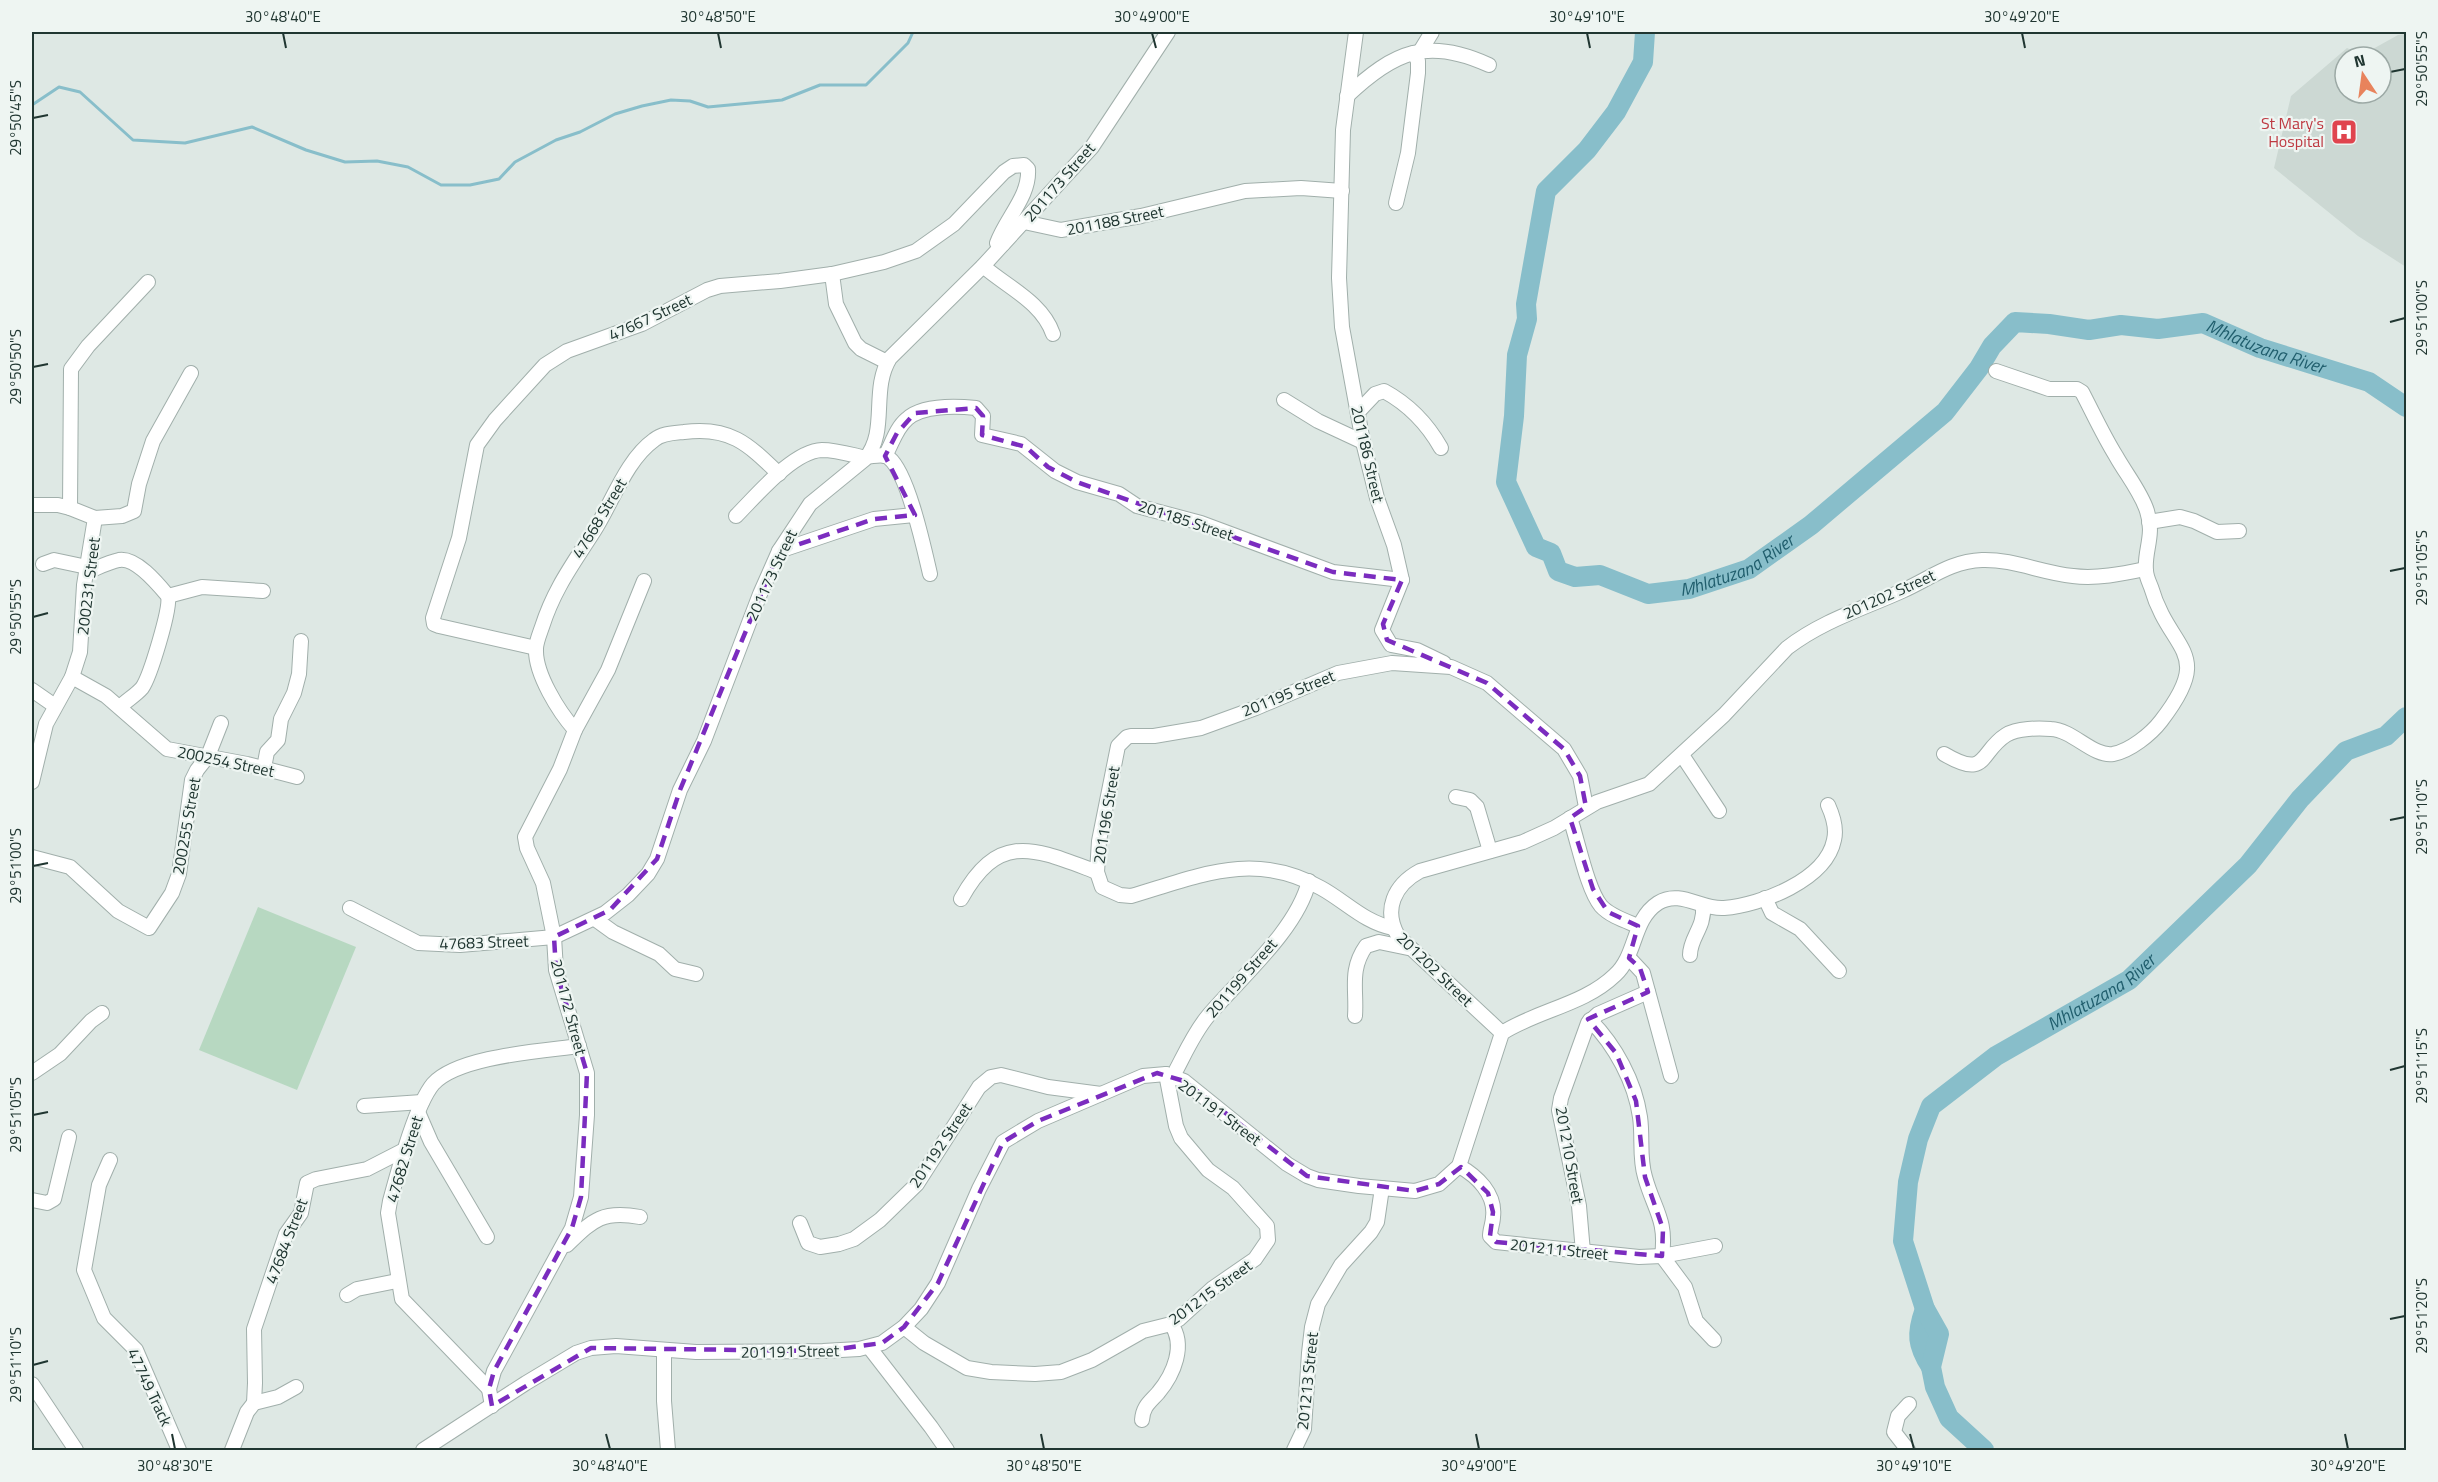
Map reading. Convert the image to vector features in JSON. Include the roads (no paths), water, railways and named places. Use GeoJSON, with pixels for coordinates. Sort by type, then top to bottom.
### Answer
{"type":"FeatureCollection","features":[{"type":"Feature","properties":{"kind":"street","name":"201173 Street"},"geometry":{"type":"LineString","coordinates":[[554,937],[610,910],[648,874],[657,859],[680,790],[704,741],[760,594],[779,551],[810,504],[867,457],[876,441],[879,385],[887,362],[983,266],[1092,147],[1168,32]]}},
{"type":"Feature","properties":{"kind":"street","name":"201186 Street"},"geometry":{"type":"LineString","coordinates":[[1356,32],[1343,140],[1338,259],[1342,327],[1373,487],[1394,545],[1402,580]]}},
{"type":"Feature","properties":{"kind":"street"},"geometry":{"type":"LineString","coordinates":[[1396,203],[1408,153],[1418,73],[1418,52],[1432,32]]}},
{"type":"Feature","properties":{"kind":"street"},"geometry":{"type":"LineString","coordinates":[[1347,96],[1388,64],[1418,52],[1448,51],[1489,65]]}},
{"type":"Feature","properties":{"kind":"street","name":"47667 Street"},"geometry":{"type":"LineString","coordinates":[[536,648],[439,626],[433,620],[459,538],[477,445],[532,378],[556,356],[642,324],[707,290],[720,286],[832,274],[884,262],[916,251],[954,224],[1004,172],[1013,166],[1024,165],[1028,169],[1027,187],[1000,233],[997,243],[1003,244]]}},
{"type":"Feature","properties":{"kind":"street","name":"201188 Street"},"geometry":{"type":"LineString","coordinates":[[1024,222],[1061,230],[1142,216],[1245,192],[1280,188],[1342,190]]}},
{"type":"Feature","properties":{"kind":"street"},"geometry":{"type":"LineString","coordinates":[[983,266],[1024,297],[1046,320],[1053,334]]}},
{"type":"Feature","properties":{"kind":"street"},"geometry":{"type":"LineString","coordinates":[[832,274],[836,304],[855,343],[861,349],[887,362]]}},
{"type":"Feature","properties":{"kind":"street"},"geometry":{"type":"LineString","coordinates":[[70,508],[70,369],[88,346],[148,282]]}},
{"type":"Feature","properties":{"kind":"street"},"geometry":{"type":"LineString","coordinates":[[1944,754],[1963,765],[1976,764],[2009,733],[2045,729],[2062,731],[2100,753],[2111,755],[2124,750],[2154,729],[2185,686],[2187,676],[2186,657],[2158,609],[2145,569],[2151,540],[2149,522],[2142,499],[2082,392],[2077,389],[2049,389],[1996,371]]}},
{"type":"Feature","properties":{"kind":"street"},"geometry":{"type":"LineString","coordinates":[[95,518],[122,516],[129,514],[136,507],[139,484],[153,441],[191,373]]}},
{"type":"Feature","properties":{"kind":"street"},"geometry":{"type":"LineString","coordinates":[[1358,411],[1376,394],[1384,391],[1416,416],[1428,428],[1441,448]]}},
{"type":"Feature","properties":{"kind":"street"},"geometry":{"type":"LineString","coordinates":[[1284,400],[1318,421],[1364,441]]}},
{"type":"Feature","properties":{"kind":"street","name":"201185 Street"},"geometry":{"type":"LineString","coordinates":[[885,456],[902,424],[915,413],[976,408],[983,416],[982,435],[1022,444],[1055,471],[1077,482],[1119,494],[1137,506],[1201,523],[1333,572],[1402,580]]}},
{"type":"Feature","properties":{"kind":"street","name":"47668 Street"},"geometry":{"type":"LineString","coordinates":[[536,648],[558,585],[595,529],[625,475],[653,440],[667,434],[703,430],[724,432],[755,451],[779,474]]}},
{"type":"Feature","properties":{"kind":"street"},"geometry":{"type":"LineString","coordinates":[[736,516],[779,474],[797,460],[814,451],[867,457],[885,456],[891,460],[899,474],[914,515],[930,574]]}},
{"type":"Feature","properties":{"kind":"street","name":"200231 Street"},"geometry":{"type":"LineString","coordinates":[[32,505],[58,505],[95,518],[83,595],[80,652],[72,677],[46,724],[32,782]]}},
{"type":"Feature","properties":{"kind":"street"},"geometry":{"type":"LineString","coordinates":[[779,551],[874,519],[914,515]]}},
{"type":"Feature","properties":{"kind":"street"},"geometry":{"type":"LineString","coordinates":[[2149,522],[2180,518],[2194,521],[2217,532],[2239,531]]}},
{"type":"Feature","properties":{"kind":"street"},"geometry":{"type":"LineString","coordinates":[[43,564],[54,560],[87,569],[118,560],[127,560],[142,570],[168,596],[168,609],[148,676],[141,689],[120,707]]}},
{"type":"Feature","properties":{"kind":"street","name":"201202 Street"},"geometry":{"type":"LineString","coordinates":[[1502,1033],[1398,936],[1393,927],[1391,904],[1395,893],[1410,876],[1420,871],[1523,842],[1570,818],[1586,807],[1649,784],[1724,715],[1798,639],[1822,624],[1880,601],[1947,567],[1984,560],[2072,576],[2091,577],[2145,569]]}},
{"type":"Feature","properties":{"kind":"street"},"geometry":{"type":"LineString","coordinates":[[1402,580],[1383,624],[1384,635],[1391,645],[1417,651],[1451,666]]}},
{"type":"Feature","properties":{"kind":"street","name":"201172 Street"},"geometry":{"type":"LineString","coordinates":[[489,1389],[494,1371],[572,1228],[583,1180],[587,1073],[556,970],[554,937],[543,883],[527,849],[525,837],[560,769],[575,730],[608,670],[644,581]]}},
{"type":"Feature","properties":{"kind":"street"},"geometry":{"type":"LineString","coordinates":[[168,596],[202,587],[263,591]]}},
{"type":"Feature","properties":{"kind":"street"},"geometry":{"type":"LineString","coordinates":[[264,768],[267,752],[278,740],[281,719],[294,693],[299,674],[301,641]]}},
{"type":"Feature","properties":{"kind":"street"},"geometry":{"type":"LineString","coordinates":[[536,648],[545,682],[561,713],[575,730]]}},
{"type":"Feature","properties":{"kind":"street","name":"201195 Street"},"geometry":{"type":"LineString","coordinates":[[1115,755],[1118,746],[1126,737],[1154,736],[1201,728],[1256,708],[1338,673],[1392,663],[1451,666],[1487,683],[1564,749],[1580,776],[1586,807]]}},
{"type":"Feature","properties":{"kind":"street","name":"200254 Street"},"geometry":{"type":"LineString","coordinates":[[72,677],[106,696],[167,749],[264,768],[297,777]]}},
{"type":"Feature","properties":{"kind":"street"},"geometry":{"type":"LineString","coordinates":[[32,690],[55,705]]}},
{"type":"Feature","properties":{"kind":"street","name":"200255 Street"},"geometry":{"type":"LineString","coordinates":[[32,857],[70,867],[118,911],[149,928],[176,884],[192,780],[196,770],[208,756],[221,723]]}},
{"type":"Feature","properties":{"kind":"street","name":"201196 Street"},"geometry":{"type":"LineString","coordinates":[[1115,755],[1099,841],[1097,872],[1102,887],[1120,895],[1131,896],[1232,868],[1289,873],[1309,881],[1375,924],[1393,927]]}},
{"type":"Feature","properties":{"kind":"street"},"geometry":{"type":"LineString","coordinates":[[1682,755],[1719,811]]}},
{"type":"Feature","properties":{"kind":"street"},"geometry":{"type":"LineString","coordinates":[[1456,797],[1470,801],[1477,807],[1490,851]]}},
{"type":"Feature","properties":{"kind":"street"},"geometry":{"type":"LineString","coordinates":[[1459,1166],[1502,1033],[1596,990],[1618,974],[1629,958],[1638,926],[1657,904],[1670,898],[1685,899],[1703,906],[1726,908],[1765,898],[1800,882],[1828,856],[1833,846],[1835,830],[1828,805]]}},
{"type":"Feature","properties":{"kind":"street"},"geometry":{"type":"LineString","coordinates":[[1570,818],[1593,889],[1601,906],[1638,926]]}},
{"type":"Feature","properties":{"kind":"street"},"geometry":{"type":"LineString","coordinates":[[961,899],[984,865],[1000,854],[1032,851],[1097,872]]}},
{"type":"Feature","properties":{"kind":"street","name":"201199 Street"},"geometry":{"type":"LineString","coordinates":[[1169,1075],[1202,1023],[1289,924],[1305,897],[1309,881]]}},
{"type":"Feature","properties":{"kind":"street"},"geometry":{"type":"LineString","coordinates":[[1765,898],[1772,913],[1800,929],[1839,971]]}},
{"type":"Feature","properties":{"kind":"street"},"geometry":{"type":"LineString","coordinates":[[1690,955],[1692,944],[1702,924],[1703,906]]}},
{"type":"Feature","properties":{"kind":"street","name":"47683 Street"},"geometry":{"type":"LineString","coordinates":[[350,908],[418,943],[460,945],[554,937]]}},
{"type":"Feature","properties":{"kind":"street"},"geometry":{"type":"LineString","coordinates":[[595,919],[614,932],[659,954],[675,969],[696,974]]}},
{"type":"Feature","properties":{"kind":"street"},"geometry":{"type":"LineString","coordinates":[[1355,1016],[1354,974],[1366,946],[1379,942],[1410,949]]}},
{"type":"Feature","properties":{"kind":"street"},"geometry":{"type":"LineString","coordinates":[[1629,958],[1640,968],[1671,1076]]}},
{"type":"Feature","properties":{"kind":"street"},"geometry":{"type":"LineString","coordinates":[[1648,992],[1590,1020],[1601,1030],[1616,1053],[1636,1101],[1640,1117],[1645,1177],[1663,1229],[1662,1256],[1685,1287],[1696,1321],[1714,1340]]}},
{"type":"Feature","properties":{"kind":"street"},"geometry":{"type":"LineString","coordinates":[[32,1073],[60,1054],[91,1021],[102,1013]]}},
{"type":"Feature","properties":{"kind":"street","name":"201210 Street"},"geometry":{"type":"LineString","coordinates":[[1583,1252],[1579,1206],[1559,1105],[1590,1020]]}},
{"type":"Feature","properties":{"kind":"street","name":"47682 Street"},"geometry":{"type":"LineString","coordinates":[[489,1389],[403,1301],[397,1281],[388,1213],[420,1107],[438,1079],[469,1065],[495,1058],[579,1046]]}},
{"type":"Feature","properties":{"kind":"street","name":"201192 Street"},"geometry":{"type":"LineString","coordinates":[[800,1223],[808,1243],[820,1247],[854,1239],[870,1229],[917,1184],[979,1087],[991,1077],[1000,1075],[1048,1087],[1102,1094]]}},
{"type":"Feature","properties":{"kind":"street","name":"201191 Street"},"geometry":{"type":"LineString","coordinates":[[423,1450],[562,1361],[591,1348],[616,1346],[664,1350],[823,1351],[869,1347],[882,1343],[904,1327],[921,1309],[938,1283],[979,1189],[1003,1142],[1038,1121],[1143,1076],[1169,1075],[1184,1081],[1298,1172],[1318,1180],[1415,1191],[1430,1188],[1447,1178],[1459,1166]]}},
{"type":"Feature","properties":{"kind":"street","name":"201215 Street"},"geometry":{"type":"LineString","coordinates":[[904,1327],[959,1365],[983,1371],[1051,1373],[1068,1370],[1092,1360],[1143,1331],[1171,1324],[1213,1288],[1255,1259],[1268,1239],[1269,1232],[1264,1221],[1233,1188],[1208,1170],[1181,1138],[1176,1126],[1169,1075]]}},
{"type":"Feature","properties":{"kind":"street"},"geometry":{"type":"LineString","coordinates":[[364,1106],[420,1107],[431,1142],[487,1237]]}},
{"type":"Feature","properties":{"kind":"street"},"geometry":{"type":"LineString","coordinates":[[32,1200],[47,1203],[54,1200],[69,1137]]}},
{"type":"Feature","properties":{"kind":"street","name":"47684 Street"},"geometry":{"type":"LineString","coordinates":[[254,1402],[254,1329],[286,1234],[301,1213],[307,1183],[316,1179],[375,1167],[406,1149]]}},
{"type":"Feature","properties":{"kind":"street","name":"47749 Track"},"geometry":{"type":"LineString","coordinates":[[110,1160],[99,1185],[84,1270],[100,1311],[136,1350],[179,1450]]}},
{"type":"Feature","properties":{"kind":"street","name":"201211 Street"},"geometry":{"type":"LineString","coordinates":[[1459,1166],[1478,1179],[1488,1193],[1493,1212],[1490,1233],[1493,1240],[1639,1257],[1662,1256],[1715,1246]]}},
{"type":"Feature","properties":{"kind":"street","name":"201213 Street"},"geometry":{"type":"LineString","coordinates":[[1294,1450],[1304,1429],[1310,1344],[1318,1304],[1341,1265],[1371,1233],[1377,1222],[1382,1188]]}},
{"type":"Feature","properties":{"kind":"street"},"geometry":{"type":"LineString","coordinates":[[559,1252],[589,1224],[603,1217],[620,1213],[640,1217]]}},
{"type":"Feature","properties":{"kind":"street"},"geometry":{"type":"LineString","coordinates":[[347,1295],[357,1289],[397,1281]]}},
{"type":"Feature","properties":{"kind":"street"},"geometry":{"type":"LineString","coordinates":[[1142,1420],[1142,1412],[1164,1384],[1178,1350],[1179,1339],[1171,1324]]}},
{"type":"Feature","properties":{"kind":"street"},"geometry":{"type":"LineString","coordinates":[[869,1347],[947,1450]]}},
{"type":"Feature","properties":{"kind":"street"},"geometry":{"type":"LineString","coordinates":[[664,1350],[664,1401],[668,1450]]}},
{"type":"Feature","properties":{"kind":"street"},"geometry":{"type":"LineString","coordinates":[[32,1384],[76,1450]]}},
{"type":"Feature","properties":{"kind":"street"},"geometry":{"type":"LineString","coordinates":[[232,1450],[247,1412],[254,1402],[278,1397],[296,1387]]}},
{"type":"Feature","properties":{"kind":"street"},"geometry":{"type":"LineString","coordinates":[[489,1389],[492,1406]]}},
{"type":"Feature","properties":{"kind":"street"},"geometry":{"type":"LineString","coordinates":[[1908,1450],[1894,1432],[1898,1416],[1909,1404]]}},
{"type":"Feature","properties":{"kind":"waterway"},"geometry":{"type":"LineString","coordinates":[[32,105],[59,87],[80,92],[133,140],[185,143],[252,127],[306,150],[345,162],[377,161],[408,167],[441,185],[470,185],[499,179],[515,162],[556,140],[580,132],[615,114],[642,106],[671,100],[690,101],[708,107],[782,100],[820,85],[866,85],[908,43],[913,32]]}},
{"type":"Feature","properties":{"kind":"waterway","name":"Mhlatuzana River"},"geometry":{"type":"LineString","coordinates":[[1645,32],[1643,62],[1616,112],[1587,150],[1546,191],[1526,304],[1527,319],[1517,355],[1514,416],[1506,482],[1536,547],[1551,553],[1558,571],[1575,577],[1600,575],[1648,594],[1689,589],[1749,569],[1811,525],[1945,412],[1979,368],[1992,346],[2015,322],[2089,330],[2121,325],[2158,329],[2203,323],[2260,348],[2369,382],[2406,407]]}},
{"type":"Feature","properties":{"kind":"waterway","name":"Mhlatuzana River"},"geometry":{"type":"LineString","coordinates":[[1984,1450],[1949,1418],[1935,1387],[1931,1367],[1939,1334],[1925,1309],[1903,1241],[1908,1182],[1918,1139],[1931,1106],[1996,1056],[2129,980],[2248,865],[2300,799],[2346,751],[2386,736],[2406,717]]}},
{"type":"Feature","properties":{"kind":"waterway","name":"Mhlatuzana River"},"geometry":{"type":"LineString","coordinates":[[1925,1309],[1919,1339],[1931,1367]]}},
{"type":"Feature","properties":{"kind":"place","name":"St Mary's Hospital"},"geometry":{"type":"Point","coordinates":[2344,132]}}]}
